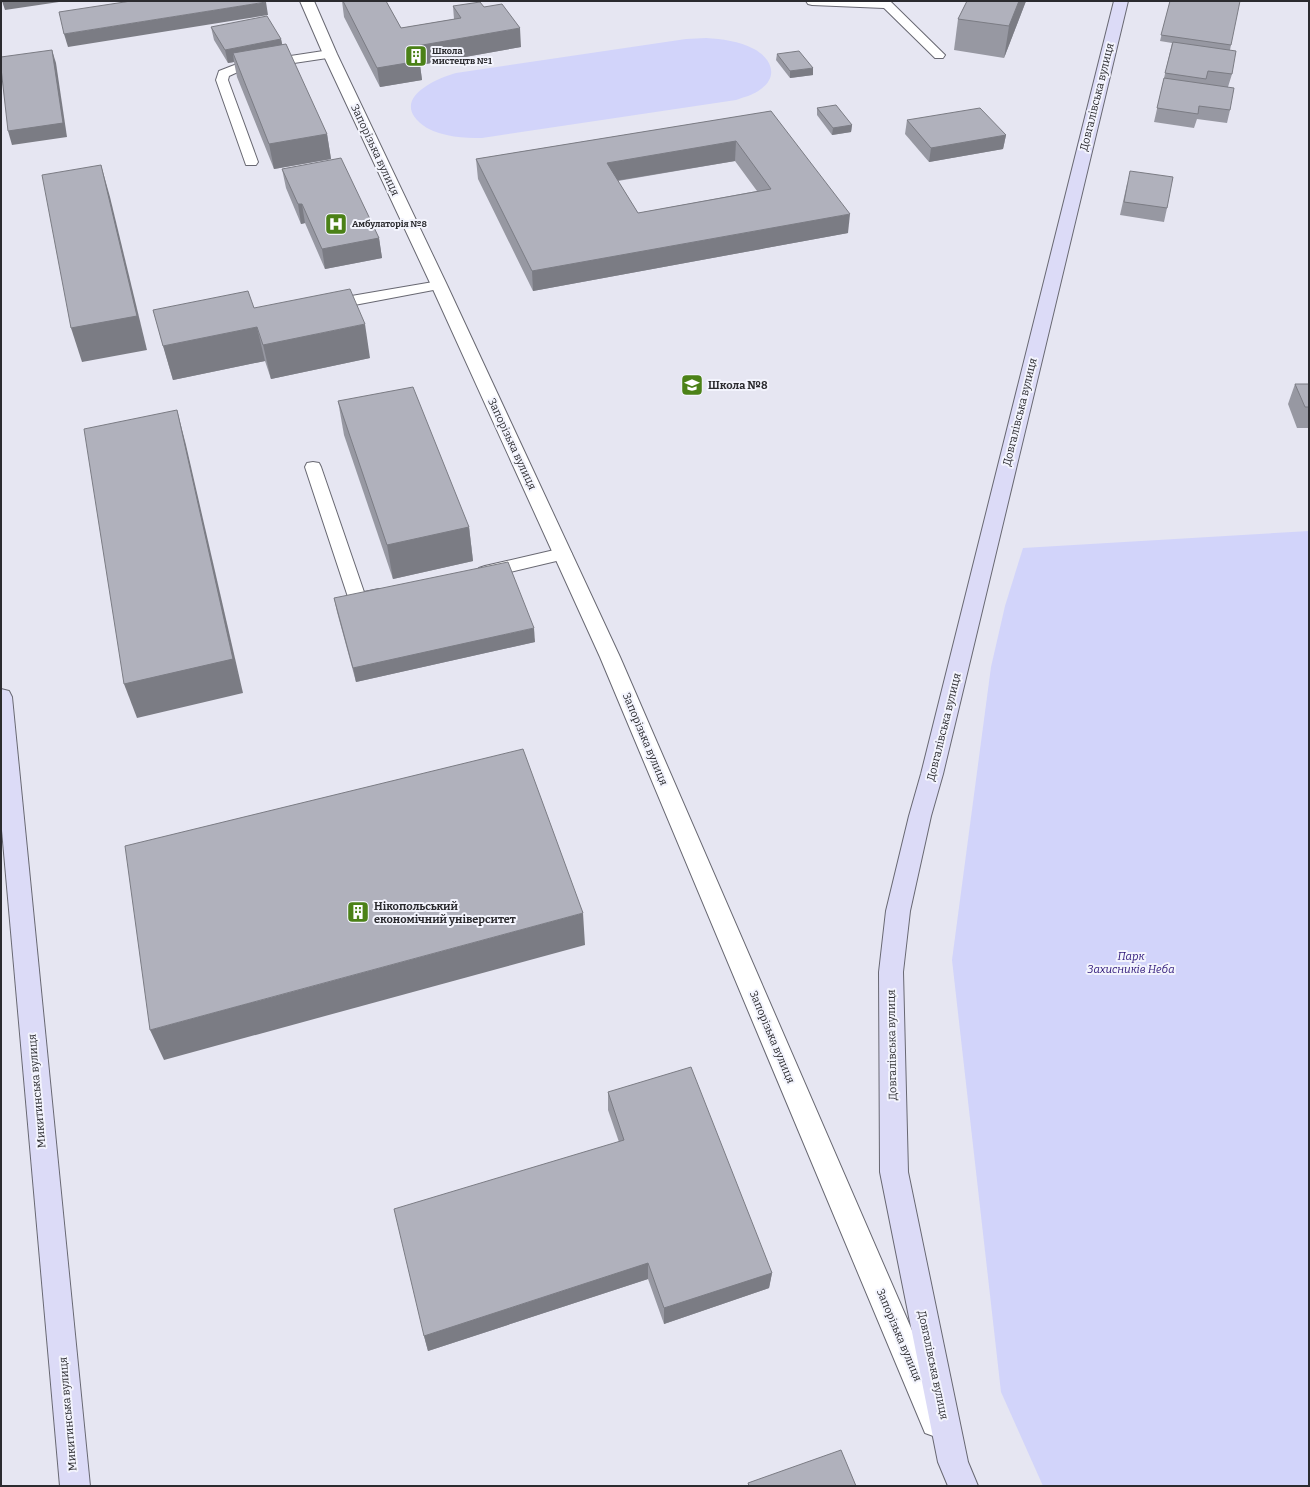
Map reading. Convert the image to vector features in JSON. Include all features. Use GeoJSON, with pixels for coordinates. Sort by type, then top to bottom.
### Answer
{"type":"FeatureCollection","features":[{"type":"Feature","properties":{"kind":"main road","name":"Довгалівська вулиця"},"geometry":{"type":"LineString","coordinates":[[958,1474],[894,1172],[891,972],[897,918],[920,816],[932,774],[1121,1]]}},
{"type":"Feature","properties":{"kind":"main road","name":"Микитинська вулиця"},"geometry":{"type":"LineString","coordinates":[[1,697],[5,800],[75,1486]]}},
{"type":"Feature","properties":{"kind":"street","name":"Запорізька вулиця"},"geometry":{"type":"LineString","coordinates":[[307,1],[330,54],[439,285],[613,664],[958,1474]]}},
{"type":"Feature","properties":{"kind":"lane"},"geometry":{"type":"LineString","coordinates":[[812,1],[887,4],[939,55]]}},
{"type":"Feature","properties":{"kind":"lane"},"geometry":{"type":"LineString","coordinates":[[251,162],[222,80],[223,74],[237,68],[330,54]]}},
{"type":"Feature","properties":{"kind":"lane"},"geometry":{"type":"LineString","coordinates":[[314,307],[439,285]]}},
{"type":"Feature","properties":{"kind":"lane"},"geometry":{"type":"LineString","coordinates":[[313,467],[358,600],[396,591]]}},
{"type":"Feature","properties":{"kind":"lane"},"geometry":{"type":"LineString","coordinates":[[472,574],[563,554]]}},
{"type":"Feature","properties":{"kind":"green space"},"geometry":{"type":"Polygon","coordinates":[[[706,38],[736,42],[748,46],[760,53],[765,57],[771,68],[770,79],[767,84],[755,93],[736,100],[482,138],[454,136],[433,131],[427,128],[416,118],[411,109],[412,101],[417,93],[435,81],[456,73],[686,39],[706,38]]]}},
{"type":"Feature","properties":{"kind":"green space","name":"Парк Захисників Неба"},"geometry":{"type":"Polygon","coordinates":[[[1309,531],[1309,1486],[1043,1486],[1001,1392],[952,960],[991,667],[1005,606],[1023,548],[1309,531]]]}},
{"type":"Feature","properties":{"kind":"building"},"geometry":{"type":"Polygon","coordinates":[[[131,1],[266,2],[64,34],[59,12],[131,1]]]}},
{"type":"Feature","properties":{"kind":"building"},"geometry":{"type":"Polygon","coordinates":[[[343,1],[386,1],[401,28],[461,18],[453,6],[480,2],[484,7],[502,4],[520,28],[411,47],[419,61],[377,68],[343,1]]]}},
{"type":"Feature","properties":{"kind":"building"},"geometry":{"type":"Polygon","coordinates":[[[967,1],[1019,1],[1009,26],[958,19],[967,1]]]}},
{"type":"Feature","properties":{"kind":"building"},"geometry":{"type":"Polygon","coordinates":[[[1170,1],[1240,1],[1231,45],[1161,35],[1170,1]]]}},
{"type":"Feature","properties":{"kind":"building"},"geometry":{"type":"Polygon","coordinates":[[[267,16],[281,39],[225,50],[211,27],[267,16]]]}},
{"type":"Feature","properties":{"kind":"building"},"geometry":{"type":"Polygon","coordinates":[[[1173,42],[1236,51],[1232,74],[1208,71],[1206,79],[1165,73],[1173,42]]]}},
{"type":"Feature","properties":{"kind":"building"},"geometry":{"type":"Polygon","coordinates":[[[286,44],[327,134],[269,144],[233,53],[286,44]]]}},
{"type":"Feature","properties":{"kind":"building"},"geometry":{"type":"Polygon","coordinates":[[[52,50],[63,123],[8,131],[1,57],[52,50]]]}},
{"type":"Feature","properties":{"kind":"building"},"geometry":{"type":"Polygon","coordinates":[[[799,51],[813,68],[790,71],[777,54],[799,51]]]}},
{"type":"Feature","properties":{"kind":"building"},"geometry":{"type":"Polygon","coordinates":[[[1164,78],[1234,88],[1230,110],[1199,106],[1198,114],[1157,108],[1164,78]]]}},
{"type":"Feature","properties":{"kind":"building"},"geometry":{"type":"Polygon","coordinates":[[[836,105],[852,125],[833,128],[817,108],[836,105]]]}},
{"type":"Feature","properties":{"kind":"building"},"geometry":{"type":"Polygon","coordinates":[[[980,108],[1006,135],[931,148],[907,120],[980,108]]]}},
{"type":"Feature","properties":{"kind":"building"},"geometry":{"type":"Polygon","coordinates":[[[771,111],[850,214],[532,271],[476,159],[771,111]],[[736,141],[607,163],[638,213],[771,189],[736,141]]]}},
{"type":"Feature","properties":{"kind":"building","name":"Амбулаторія №8"},"geometry":{"type":"Polygon","coordinates":[[[341,158],[379,238],[322,249],[302,204],[298,204],[282,169],[341,158]]]}},
{"type":"Feature","properties":{"kind":"building"},"geometry":{"type":"Polygon","coordinates":[[[101,165],[137,316],[71,328],[42,175],[101,165]]]}},
{"type":"Feature","properties":{"kind":"building"},"geometry":{"type":"Polygon","coordinates":[[[1130,171],[1173,177],[1167,208],[1124,202],[1130,171]]]}},
{"type":"Feature","properties":{"kind":"building"},"geometry":{"type":"Polygon","coordinates":[[[350,289],[365,324],[263,345],[257,327],[163,346],[153,310],[248,291],[254,308],[350,289]]]}},
{"type":"Feature","properties":{"kind":"building"},"geometry":{"type":"Polygon","coordinates":[[[1295,384],[1309,384],[1309,407],[1305,407],[1295,384]]]}},
{"type":"Feature","properties":{"kind":"building"},"geometry":{"type":"Polygon","coordinates":[[[413,387],[469,527],[387,545],[338,401],[413,387]]]}},
{"type":"Feature","properties":{"kind":"building"},"geometry":{"type":"Polygon","coordinates":[[[177,410],[233,659],[124,684],[84,429],[177,410]]]}},
{"type":"Feature","properties":{"kind":"building"},"geometry":{"type":"Polygon","coordinates":[[[508,562],[534,628],[353,668],[334,598],[508,562]]]}},
{"type":"Feature","properties":{"kind":"building","name":"Нікопольський економічний університет"},"geometry":{"type":"Polygon","coordinates":[[[523,749],[583,913],[150,1030],[125,846],[523,749]]]}},
{"type":"Feature","properties":{"kind":"building"},"geometry":{"type":"Polygon","coordinates":[[[691,1067],[772,1273],[664,1308],[648,1263],[424,1336],[394,1209],[624,1140],[608,1092],[691,1067]]]}},
{"type":"Feature","properties":{"kind":"building"},"geometry":{"type":"Polygon","coordinates":[[[841,1450],[856,1486],[749,1486],[748,1483],[841,1450]]]}},
{"type":"Feature","properties":{"kind":"place","name":"Школа мистецтв №1"},"geometry":{"type":"Point","coordinates":[416,56]}},
{"type":"Feature","properties":{"kind":"place","name":"Амбулаторія №8"},"geometry":{"type":"Point","coordinates":[336,224]}},
{"type":"Feature","properties":{"kind":"place","name":"Школа №8"},"geometry":{"type":"Point","coordinates":[692,385]}},
{"type":"Feature","properties":{"kind":"place","name":"Нікопольський економічний університет"},"geometry":{"type":"Point","coordinates":[358,912]}}]}
